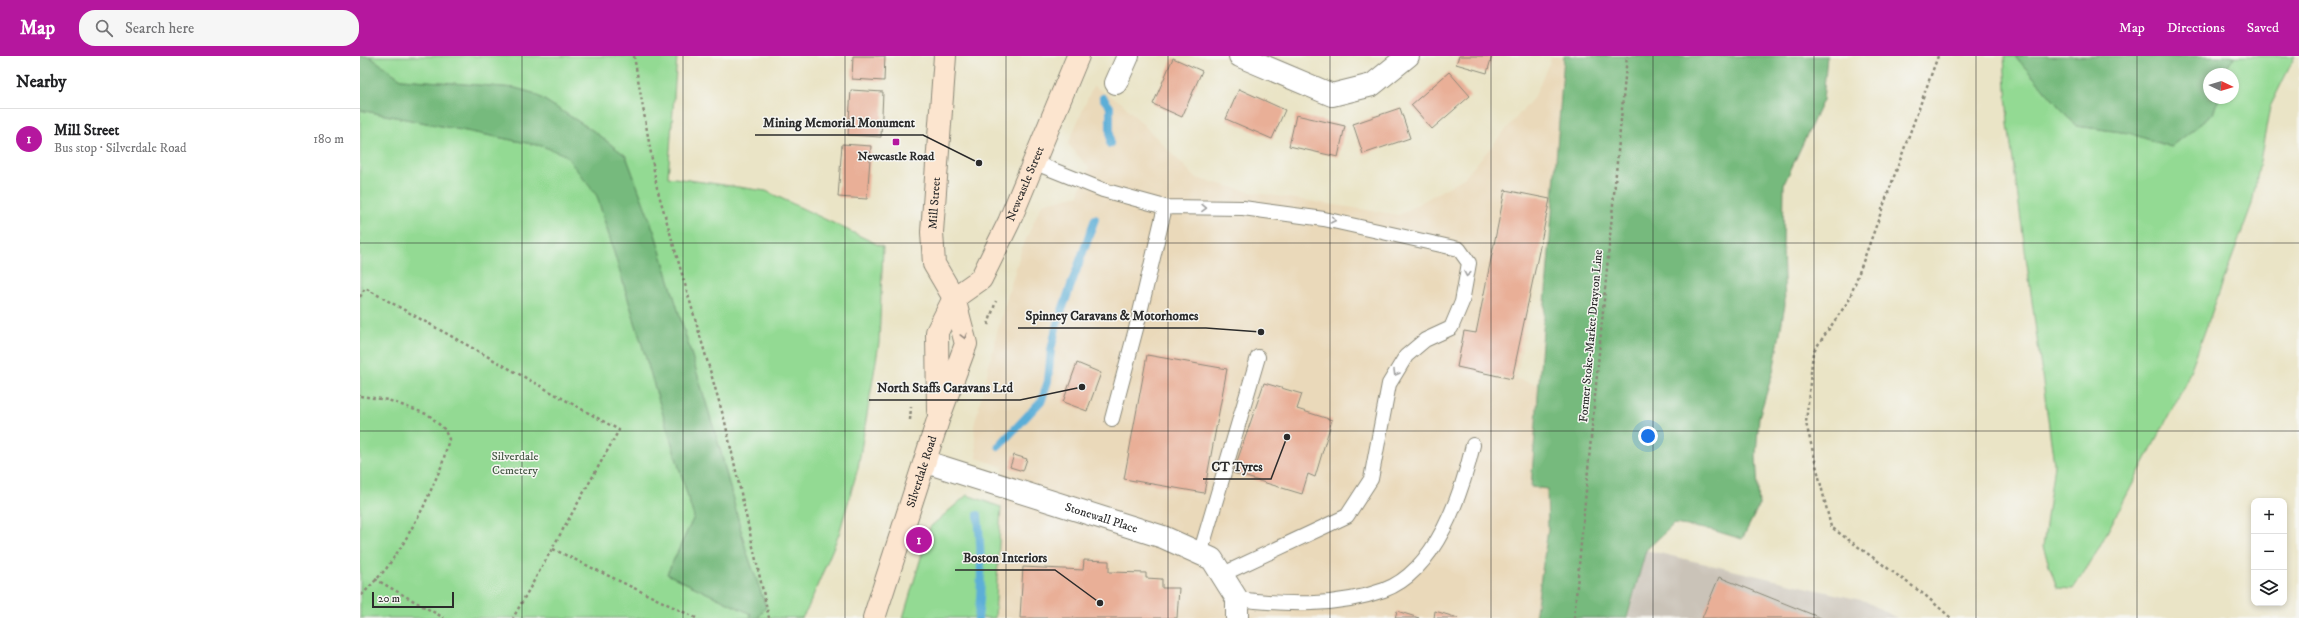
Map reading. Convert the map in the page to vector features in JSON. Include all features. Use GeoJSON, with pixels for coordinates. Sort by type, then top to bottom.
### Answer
{"type":"FeatureCollection","features":[{"type":"Feature","properties":{"kind":"main road","name":"Mill Street"},"geometry":{"type":"LineString","coordinates":[[945,56],[932,232],[934,264],[954,298]]}},
{"type":"Feature","properties":{"kind":"main road","name":"Newcastle Street"},"geometry":{"type":"LineString","coordinates":[[954,298],[981,279],[1009,222],[1032,162],[1078,56]]}},
{"type":"Feature","properties":{"kind":"main road","name":"Silverdale Road"},"geometry":{"type":"LineString","coordinates":[[939,417],[936,332],[954,298]]}},
{"type":"Feature","properties":{"kind":"main road","name":"Silverdale Road"},"geometry":{"type":"LineString","coordinates":[[874,618],[926,462],[939,417],[966,344],[954,298]]}},
{"type":"Feature","properties":{"kind":"street"},"geometry":{"type":"LineString","coordinates":[[1116,83],[1128,56]]}},
{"type":"Feature","properties":{"kind":"street"},"geometry":{"type":"LineString","coordinates":[[1240,56],[1332,95],[1372,85],[1408,56]]}},
{"type":"Feature","properties":{"kind":"street","name":"Stonewall Place"},"geometry":{"type":"LineString","coordinates":[[926,462],[1164,537],[1212,559],[1222,575],[1237,608]]}},
{"type":"Feature","properties":{"kind":"lane"},"geometry":{"type":"LineString","coordinates":[[1032,162],[1103,190],[1165,207],[1244,208],[1324,218],[1421,239],[1459,249],[1469,263],[1462,302],[1451,328],[1425,340],[1406,356],[1389,384],[1371,479],[1347,516],[1312,534],[1222,575]]}},
{"type":"Feature","properties":{"kind":"lane"},"geometry":{"type":"LineString","coordinates":[[1112,419],[1137,325],[1165,207]]}},
{"type":"Feature","properties":{"kind":"lane"},"geometry":{"type":"LineString","coordinates":[[1200,554],[1211,522],[1258,357]]}},
{"type":"Feature","properties":{"kind":"lane"},"geometry":{"type":"LineString","coordinates":[[1237,608],[1278,604],[1307,604],[1343,600],[1385,590],[1422,562],[1453,512],[1465,480],[1473,445]]}},
{"type":"Feature","properties":{"kind":"path"},"geometry":{"type":"LineString","coordinates":[[634,56],[657,188],[725,422],[769,618]]}},
{"type":"Feature","properties":{"kind":"path","name":"Former Stoke-Market Drayton Line"},"geometry":{"type":"LineString","coordinates":[[1574,618],[1627,56]]}},
{"type":"Feature","properties":{"kind":"path"},"geometry":{"type":"LineString","coordinates":[[1938,56],[1849,300],[1812,352],[1806,423],[1831,527],[1926,596],[1951,618]]}},
{"type":"Feature","properties":{"kind":"path"},"geometry":{"type":"LineString","coordinates":[[360,297],[365,288],[619,430],[513,618]]}},
{"type":"Feature","properties":{"kind":"path"},"geometry":{"type":"LineString","coordinates":[[360,396],[388,400],[429,415],[444,429],[449,439],[442,464],[423,508],[403,544],[386,569],[360,597]]}},
{"type":"Feature","properties":{"kind":"path"},"geometry":{"type":"LineString","coordinates":[[553,548],[696,618]]}},
{"type":"Feature","properties":{"kind":"path"},"geometry":{"type":"LineString","coordinates":[[376,579],[444,618]]}},
{"type":"Feature","properties":{"kind":"shaded area"},"geometry":{"type":"Polygon","coordinates":[[[1552,56],[1564,56],[1553,198],[1516,379],[1539,385],[1531,487],[1547,489],[1548,530],[1535,618],[995,618],[1003,467],[977,458],[974,426],[1000,321],[1022,248],[1042,204],[1079,195],[1082,182],[1089,168],[1068,144],[1093,86],[1122,103],[1196,178],[1251,192],[1399,215],[1464,178],[1535,96],[1552,56]]]}},
{"type":"Feature","properties":{"kind":"shaded area"},"geometry":{"type":"Polygon","coordinates":[[[1646,550],[1865,601],[1897,618],[1628,618],[1646,550]]]}},
{"type":"Feature","properties":{"kind":"green space"},"geometry":{"type":"Polygon","coordinates":[[[360,56],[369,56],[401,79],[515,88],[533,93],[592,130],[626,156],[655,234],[720,449],[746,550],[766,607],[758,618],[750,618],[751,614],[667,574],[694,517],[597,196],[565,155],[542,146],[360,110],[360,56]]]}},
{"type":"Feature","properties":{"kind":"green space"},"geometry":{"type":"Polygon","coordinates":[[[369,56],[677,56],[668,177],[766,191],[883,247],[879,343],[858,468],[839,534],[807,610],[802,618],[758,618],[766,607],[746,550],[720,449],[655,234],[626,156],[592,130],[533,93],[515,88],[401,79],[369,56]]]}},
{"type":"Feature","properties":{"kind":"green space"},"geometry":{"type":"Polygon","coordinates":[[[1564,56],[1827,56],[1823,100],[1784,184],[1783,249],[1785,305],[1773,372],[1759,417],[1756,455],[1759,506],[1742,539],[1712,530],[1674,524],[1646,550],[1627,618],[1535,618],[1548,530],[1547,489],[1531,487],[1564,56]]]}},
{"type":"Feature","properties":{"kind":"green space"},"geometry":{"type":"Polygon","coordinates":[[[2004,56],[2015,56],[2076,126],[2129,133],[2171,147],[2213,114],[2216,104],[2239,104],[2239,68],[2225,68],[2235,56],[2295,56],[2270,107],[2252,204],[2185,385],[2094,557],[2073,589],[2057,588],[2043,547],[2054,464],[2008,124],[2004,56]]]}},
{"type":"Feature","properties":{"kind":"green space"},"geometry":{"type":"Polygon","coordinates":[[[2015,56],[2235,56],[2225,68],[2203,68],[2203,104],[2216,104],[2213,114],[2171,147],[2129,133],[2076,126],[2015,56]]]}},
{"type":"Feature","properties":{"kind":"green space","name":"Silverdale Cemetery"},"geometry":{"type":"Polygon","coordinates":[[[360,110],[542,146],[572,157],[597,196],[694,517],[667,574],[751,614],[750,618],[360,618],[360,110]]]}},
{"type":"Feature","properties":{"kind":"green space"},"geometry":{"type":"Polygon","coordinates":[[[967,495],[1001,507],[995,618],[903,618],[930,527],[967,495]]]}},
{"type":"Feature","properties":{"kind":"building"},"geometry":{"type":"Polygon","coordinates":[[[853,56],[885,56],[884,81],[852,79],[853,56]]]}},
{"type":"Feature","properties":{"kind":"building"},"geometry":{"type":"Polygon","coordinates":[[[1459,56],[1492,56],[1487,73],[1456,64],[1459,56]]]}},
{"type":"Feature","properties":{"kind":"building"},"geometry":{"type":"Polygon","coordinates":[[[1173,58],[1202,71],[1182,117],[1153,104],[1173,58]]]}},
{"type":"Feature","properties":{"kind":"building"},"geometry":{"type":"Polygon","coordinates":[[[1449,72],[1470,96],[1432,129],[1411,105],[1449,72]]]}},
{"type":"Feature","properties":{"kind":"building"},"geometry":{"type":"Polygon","coordinates":[[[1239,89],[1285,110],[1272,139],[1226,119],[1239,89]]]}},
{"type":"Feature","properties":{"kind":"building"},"geometry":{"type":"Polygon","coordinates":[[[851,90],[883,92],[881,137],[848,135],[851,90]]]}},
{"type":"Feature","properties":{"kind":"building"},"geometry":{"type":"Polygon","coordinates":[[[1400,108],[1410,138],[1363,154],[1353,124],[1400,108]]]}},
{"type":"Feature","properties":{"kind":"building"},"geometry":{"type":"Polygon","coordinates":[[[1296,115],[1345,126],[1338,157],[1289,146],[1296,115]]]}},
{"type":"Feature","properties":{"kind":"building"},"geometry":{"type":"Polygon","coordinates":[[[842,144],[871,146],[867,199],[838,197],[842,144]]]}},
{"type":"Feature","properties":{"kind":"building"},"geometry":{"type":"Polygon","coordinates":[[[1505,190],[1550,199],[1512,379],[1457,367],[1464,331],[1476,333],[1505,190]]]}},
{"type":"Feature","properties":{"kind":"building"},"geometry":{"type":"Polygon","coordinates":[[[1147,355],[1227,369],[1204,493],[1124,479],[1147,355]]]}},
{"type":"Feature","properties":{"kind":"building"},"geometry":{"type":"Polygon","coordinates":[[[1077,363],[1101,373],[1087,411],[1063,402],[1077,363]]]}},
{"type":"Feature","properties":{"kind":"building"},"geometry":{"type":"Polygon","coordinates":[[[1264,383],[1302,394],[1297,409],[1332,420],[1315,477],[1308,474],[1302,494],[1233,473],[1264,383]]]}},
{"type":"Feature","properties":{"kind":"building"},"geometry":{"type":"Polygon","coordinates":[[[1014,455],[1027,459],[1023,471],[1010,467],[1014,455]]]}},
{"type":"Feature","properties":{"kind":"building"},"geometry":{"type":"Polygon","coordinates":[[[1084,560],[1109,561],[1109,572],[1146,573],[1146,578],[1162,579],[1162,588],[1179,588],[1177,618],[1020,618],[1023,567],[1083,570],[1084,560]]]}},
{"type":"Feature","properties":{"kind":"building"},"geometry":{"type":"Polygon","coordinates":[[[1719,577],[1821,618],[1702,618],[1719,577]]]}},
{"type":"Feature","properties":{"kind":"building"},"geometry":{"type":"Polygon","coordinates":[[[1397,611],[1419,618],[1395,618],[1397,611]]]}},
{"type":"Feature","properties":{"kind":"building"},"geometry":{"type":"Polygon","coordinates":[[[1435,611],[1458,618],[1434,618],[1435,611]]]}},
{"type":"Feature","properties":{"kind":"waterway"},"geometry":{"type":"LineString","coordinates":[[1103,98],[1110,107],[1110,144]]}},
{"type":"Feature","properties":{"kind":"waterway"},"geometry":{"type":"LineString","coordinates":[[999,446],[1042,400],[1048,381],[1051,350],[1057,324],[1095,219]]}},
{"type":"Feature","properties":{"kind":"waterway"},"geometry":{"type":"LineString","coordinates":[[978,515],[981,566],[981,592],[978,618]]}},
{"type":"Feature","properties":{"kind":"place","name":"Newcastle Road"},"geometry":{"type":"Point","coordinates":[896,142]}},
{"type":"Feature","properties":{"kind":"place","name":"Mining Memorial Monument"},"geometry":{"type":"Point","coordinates":[979,163]}},
{"type":"Feature","properties":{"kind":"place","name":"Spinney Caravans & Motorhomes"},"geometry":{"type":"Point","coordinates":[1261,332]}},
{"type":"Feature","properties":{"kind":"place","name":"North Staffs Caravans Ltd"},"geometry":{"type":"Point","coordinates":[1082,387]}},
{"type":"Feature","properties":{"kind":"place","name":"CT Tyres"},"geometry":{"type":"Point","coordinates":[1287,437]}},
{"type":"Feature","properties":{"kind":"place","name":"Mill Street"},"geometry":{"type":"Point","coordinates":[919,540]}},
{"type":"Feature","properties":{"kind":"place","name":"Boston Interiors"},"geometry":{"type":"Point","coordinates":[1100,603]}}]}
